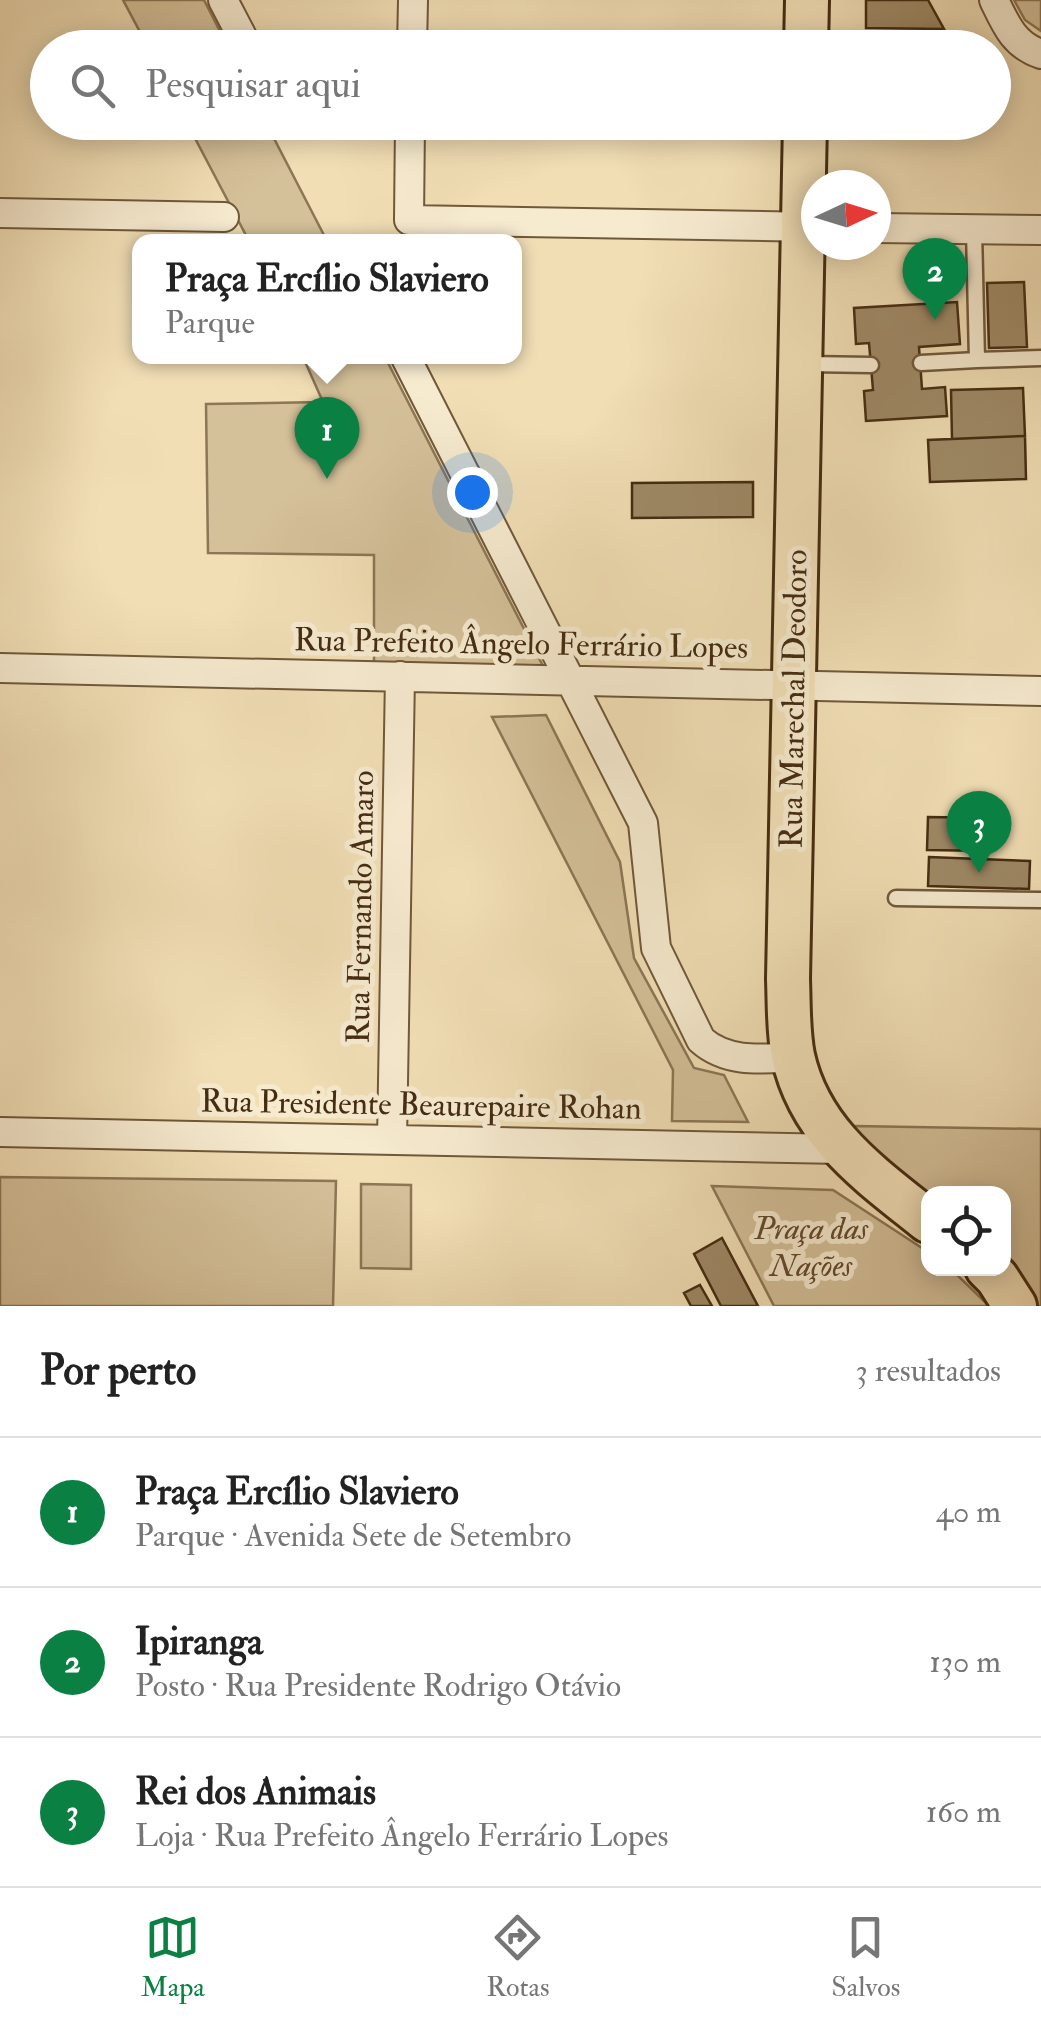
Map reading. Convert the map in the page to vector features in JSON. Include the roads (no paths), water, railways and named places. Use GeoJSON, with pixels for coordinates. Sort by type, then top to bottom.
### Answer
{"type":"FeatureCollection","features":[{"type":"Feature","properties":{"kind":"main road"},"geometry":{"type":"LineString","coordinates":[[806,30],[807,0]]}},
{"type":"Feature","properties":{"kind":"main road","name":"Rua Marechal Deodoro"},"geometry":{"type":"LineString","coordinates":[[806,140],[807,170]]}},
{"type":"Feature","properties":{"kind":"main road","name":"Rua Marechal Deodoro"},"geometry":{"type":"LineString","coordinates":[[807,260],[800,364],[788,979],[793,1057],[806,1094],[841,1148],[921,1215]]}},
{"type":"Feature","properties":{"kind":"main road"},"geometry":{"type":"LineString","coordinates":[[995,1276],[1016,1306]]}},
{"type":"Feature","properties":{"kind":"street"},"geometry":{"type":"LineString","coordinates":[[223,0],[239,30]]}},
{"type":"Feature","properties":{"kind":"street"},"geometry":{"type":"LineString","coordinates":[[412,30],[413,0]]}},
{"type":"Feature","properties":{"kind":"street"},"geometry":{"type":"LineString","coordinates":[[994,0],[1008,30]]}},
{"type":"Feature","properties":{"kind":"street"},"geometry":{"type":"LineString","coordinates":[[1011,36],[1027,50],[1041,54]]}},
{"type":"Feature","properties":{"kind":"street"},"geometry":{"type":"LineString","coordinates":[[410,140],[408,220],[801,226]]}},
{"type":"Feature","properties":{"kind":"street"},"geometry":{"type":"LineString","coordinates":[[0,212],[224,216]]}},
{"type":"Feature","properties":{"kind":"street"},"geometry":{"type":"LineString","coordinates":[[891,228],[1041,230]]}},
{"type":"Feature","properties":{"kind":"street"},"geometry":{"type":"LineString","coordinates":[[409,364],[643,823],[656,948],[701,1040],[712,1049],[745,1058],[793,1057]]}},
{"type":"Feature","properties":{"kind":"street","name":"Rua Prefeito Ângelo Ferrário Lopes"},"geometry":{"type":"LineString","coordinates":[[0,668],[1041,690]]}},
{"type":"Feature","properties":{"kind":"street","name":"Rua Fernando Amaro"},"geometry":{"type":"LineString","coordinates":[[392,1140],[400,676]]}},
{"type":"Feature","properties":{"kind":"street","name":"Rua Presidente Beaurepaire Rohan"},"geometry":{"type":"LineString","coordinates":[[0,1132],[841,1148]]}},
{"type":"Feature","properties":{"kind":"lane"},"geometry":{"type":"LineString","coordinates":[[974,230],[977,360]]}},
{"type":"Feature","properties":{"kind":"lane"},"geometry":{"type":"LineString","coordinates":[[920,363],[1041,358]]}},
{"type":"Feature","properties":{"kind":"lane"},"geometry":{"type":"LineString","coordinates":[[800,364],[871,364]]}},
{"type":"Feature","properties":{"kind":"lane"},"geometry":{"type":"LineString","coordinates":[[896,898],[1041,900]]}},
{"type":"Feature","properties":{"kind":"place","name":"Ipiranga"},"geometry":{"type":"Point","coordinates":[935,320]}},
{"type":"Feature","properties":{"kind":"place","name":"Praça Ercílio Slaviero"},"geometry":{"type":"Point","coordinates":[327,479]}},
{"type":"Feature","properties":{"kind":"place","name":"Rei dos Animais"},"geometry":{"type":"Point","coordinates":[979,873]}},
{"type":"Feature","properties":{"kind":"park label","name":"Praça das Nações"},"geometry":{"type":"Point","coordinates":[811,1248]}}]}
